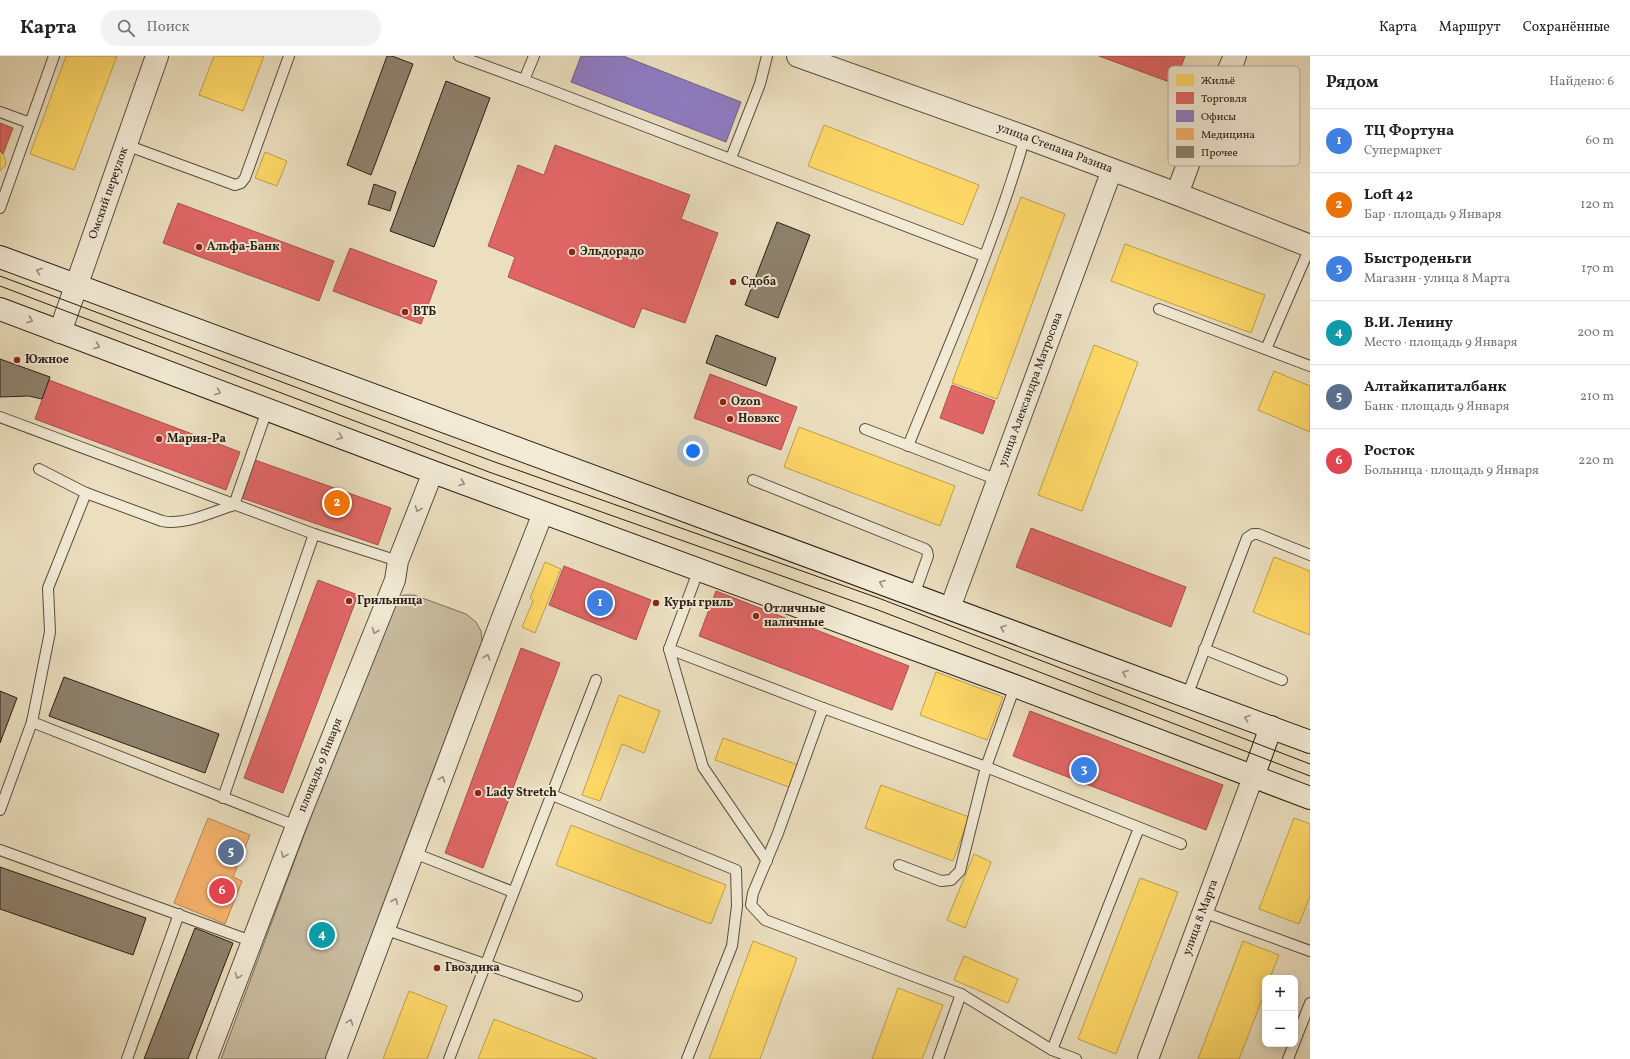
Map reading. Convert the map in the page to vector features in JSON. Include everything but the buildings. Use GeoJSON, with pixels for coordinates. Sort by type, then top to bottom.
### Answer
{"type":"FeatureCollection","features":[{"type":"Feature","properties":{"kind":"main road","name":"Омский переулок"},"geometry":{"type":"LineString","coordinates":[[60,332],[157,56]]}},
{"type":"Feature","properties":{"kind":"main road","name":"улица Степана Разина"},"geometry":{"type":"LineString","coordinates":[[798,56],[1024,137],[1177,194],[1310,246]]}},
{"type":"Feature","properties":{"kind":"main road"},"geometry":{"type":"LineString","coordinates":[[1231,66],[1235,56]]}},
{"type":"Feature","properties":{"kind":"main road"},"geometry":{"type":"LineString","coordinates":[[1177,194],[1187,166]]}},
{"type":"Feature","properties":{"kind":"main road"},"geometry":{"type":"LineString","coordinates":[[0,257],[1310,742]]}},
{"type":"Feature","properties":{"kind":"main road"},"geometry":{"type":"LineString","coordinates":[[0,309],[543,513],[1015,686],[1310,798]]}},
{"type":"Feature","properties":{"kind":"main road"},"geometry":{"type":"LineString","coordinates":[[1253,777],[1271,727]]}},
{"type":"Feature","properties":{"kind":"street","name":"улица Александра Матросова"},"geometry":{"type":"LineString","coordinates":[[950,608],[1112,170]]}},
{"type":"Feature","properties":{"kind":"street","name":"площадь 9 Января"},"geometry":{"type":"LineString","coordinates":[[207,1059],[296,826],[396,580],[398,560],[433,472]]}},
{"type":"Feature","properties":{"kind":"street"},"geometry":{"type":"LineString","coordinates":[[336,1059],[501,620],[543,513]]}},
{"type":"Feature","properties":{"kind":"street","name":"улица 8 Марта"},"geometry":{"type":"LineString","coordinates":[[1148,1059],[1253,777]]}},
{"type":"Feature","properties":{"kind":"lane"},"geometry":{"type":"LineString","coordinates":[[0,208],[54,56]]}},
{"type":"Feature","properties":{"kind":"lane"},"geometry":{"type":"LineString","coordinates":[[126,145],[235,185],[241,183],[245,178],[289,56]]}},
{"type":"Feature","properties":{"kind":"lane"},"geometry":{"type":"LineString","coordinates":[[459,56],[984,256]]}},
{"type":"Feature","properties":{"kind":"lane"},"geometry":{"type":"LineString","coordinates":[[524,80],[534,56]]}},
{"type":"Feature","properties":{"kind":"lane"},"geometry":{"type":"LineString","coordinates":[[730,158],[760,84],[767,56]]}},
{"type":"Feature","properties":{"kind":"lane"},"geometry":{"type":"LineString","coordinates":[[0,112],[30,124]]}},
{"type":"Feature","properties":{"kind":"lane"},"geometry":{"type":"LineString","coordinates":[[908,446],[984,256],[1013,177],[1024,137]]}},
{"type":"Feature","properties":{"kind":"lane"},"geometry":{"type":"LineString","coordinates":[[1266,349],[1310,246]]}},
{"type":"Feature","properties":{"kind":"lane"},"geometry":{"type":"LineString","coordinates":[[1159,309],[1310,366]]}},
{"type":"Feature","properties":{"kind":"lane"},"geometry":{"type":"LineString","coordinates":[[234,505],[267,410]]}},
{"type":"Feature","properties":{"kind":"lane"},"geometry":{"type":"LineString","coordinates":[[0,417],[314,534],[398,560]]}},
{"type":"Feature","properties":{"kind":"lane"},"geometry":{"type":"LineString","coordinates":[[864,429],[998,480]]}},
{"type":"Feature","properties":{"kind":"lane"},"geometry":{"type":"LineString","coordinates":[[39,469],[86,493],[171,523],[182,522],[234,505]]}},
{"type":"Feature","properties":{"kind":"lane"},"geometry":{"type":"LineString","coordinates":[[753,480],[925,548],[928,556],[914,595]]}},
{"type":"Feature","properties":{"kind":"lane"},"geometry":{"type":"LineString","coordinates":[[0,810],[32,722],[50,632],[48,588],[86,493]]}},
{"type":"Feature","properties":{"kind":"lane"},"geometry":{"type":"LineString","coordinates":[[223,798],[314,534]]}},
{"type":"Feature","properties":{"kind":"lane"},"geometry":{"type":"LineString","coordinates":[[1187,696],[1245,541],[1250,536],[1258,534],[1310,555]]}},
{"type":"Feature","properties":{"kind":"lane"},"geometry":{"type":"LineString","coordinates":[[698,569],[669,649],[703,766],[767,861]]}},
{"type":"Feature","properties":{"kind":"lane"},"geometry":{"type":"LineString","coordinates":[[669,649],[823,708],[986,767],[1181,844]]}},
{"type":"Feature","properties":{"kind":"lane"},"geometry":{"type":"LineString","coordinates":[[1204,649],[1282,680]]}},
{"type":"Feature","properties":{"kind":"lane"},"geometry":{"type":"LineString","coordinates":[[449,1059],[596,680]]}},
{"type":"Feature","properties":{"kind":"lane"},"geometry":{"type":"LineString","coordinates":[[899,865],[941,881],[951,880],[956,877],[960,871],[986,767],[1015,686]]}},
{"type":"Feature","properties":{"kind":"lane"},"geometry":{"type":"LineString","coordinates":[[823,708],[767,861],[753,893],[751,904],[765,920],[961,994],[1052,1050],[1076,1059]]}},
{"type":"Feature","properties":{"kind":"lane"},"geometry":{"type":"LineString","coordinates":[[32,722],[296,826]]}},
{"type":"Feature","properties":{"kind":"lane"},"geometry":{"type":"LineString","coordinates":[[552,795],[736,870],[737,906],[732,946],[687,1059]]}},
{"type":"Feature","properties":{"kind":"lane"},"geometry":{"type":"LineString","coordinates":[[1052,1050],[1139,828]]}},
{"type":"Feature","properties":{"kind":"lane"},"geometry":{"type":"LineString","coordinates":[[0,850],[251,941]]}},
{"type":"Feature","properties":{"kind":"lane"},"geometry":{"type":"LineString","coordinates":[[414,853],[513,892]]}},
{"type":"Feature","properties":{"kind":"lane"},"geometry":{"type":"LineString","coordinates":[[1203,912],[1310,951]]}},
{"type":"Feature","properties":{"kind":"lane"},"geometry":{"type":"LineString","coordinates":[[126,1059],[179,914]]}},
{"type":"Feature","properties":{"kind":"lane"},"geometry":{"type":"LineString","coordinates":[[384,929],[577,996]]}},
{"type":"Feature","properties":{"kind":"lane"},"geometry":{"type":"LineString","coordinates":[[938,1059],[961,994]]}},
{"type":"Feature","properties":{"kind":"lane"},"geometry":{"type":"LineString","coordinates":[[1298,1034],[1310,1004]]}},
{"type":"Feature","properties":{"kind":"lane"},"geometry":{"type":"LineString","coordinates":[[1288,1059],[1293,1047]]}},
{"type":"Feature","properties":{"kind":"shaded area"},"geometry":{"type":"Polygon","coordinates":[[[404,595],[414,595],[466,614],[476,622],[481,631],[482,641],[325,1059],[221,1059],[389,606],[395,599],[404,595]]]}},
{"type":"Feature","properties":{"kind":"tram line"},"geometry":{"type":"LineString","coordinates":[[0,276],[492,461],[881,599],[1310,764]]}},
{"type":"Feature","properties":{"kind":"tram line"},"geometry":{"type":"LineString","coordinates":[[0,286],[489,472],[878,610],[1310,776]]}},
{"type":"Feature","properties":{"kind":"place","name":"Альфа-Банк"},"geometry":{"type":"Point","coordinates":[199,247]}},
{"type":"Feature","properties":{"kind":"place","name":"Эльдорадо"},"geometry":{"type":"Point","coordinates":[572,252]}},
{"type":"Feature","properties":{"kind":"place","name":"Сдоба"},"geometry":{"type":"Point","coordinates":[733,282]}},
{"type":"Feature","properties":{"kind":"place","name":"ВТБ"},"geometry":{"type":"Point","coordinates":[405,312]}},
{"type":"Feature","properties":{"kind":"place","name":"Южное"},"geometry":{"type":"Point","coordinates":[17,360]}},
{"type":"Feature","properties":{"kind":"place","name":"Ozon"},"geometry":{"type":"Point","coordinates":[723,402]}},
{"type":"Feature","properties":{"kind":"place","name":"Новэкс"},"geometry":{"type":"Point","coordinates":[730,419]}},
{"type":"Feature","properties":{"kind":"place","name":"Мария-Ра"},"geometry":{"type":"Point","coordinates":[159,439]}},
{"type":"Feature","properties":{"kind":"place","name":"Loft 42"},"geometry":{"type":"Point","coordinates":[337,503]}},
{"type":"Feature","properties":{"kind":"place","name":"Грильница"},"geometry":{"type":"Point","coordinates":[349,601]}},
{"type":"Feature","properties":{"kind":"place","name":"ТЦ Фортуна"},"geometry":{"type":"Point","coordinates":[600,603]}},
{"type":"Feature","properties":{"kind":"place","name":"Куры гриль"},"geometry":{"type":"Point","coordinates":[656,603]}},
{"type":"Feature","properties":{"kind":"place","name":"Отличные наличные"},"geometry":{"type":"Point","coordinates":[756,616]}},
{"type":"Feature","properties":{"kind":"place","name":"Быстроденьги"},"geometry":{"type":"Point","coordinates":[1084,770]}},
{"type":"Feature","properties":{"kind":"place","name":"Lady Stretch"},"geometry":{"type":"Point","coordinates":[478,793]}},
{"type":"Feature","properties":{"kind":"place","name":"Алтайкапиталбанк"},"geometry":{"type":"Point","coordinates":[231,852]}},
{"type":"Feature","properties":{"kind":"place","name":"Росток"},"geometry":{"type":"Point","coordinates":[222,891]}},
{"type":"Feature","properties":{"kind":"place","name":"В.И. Ленину"},"geometry":{"type":"Point","coordinates":[322,935]}},
{"type":"Feature","properties":{"kind":"place","name":"Гвоздика"},"geometry":{"type":"Point","coordinates":[437,968]}}]}
